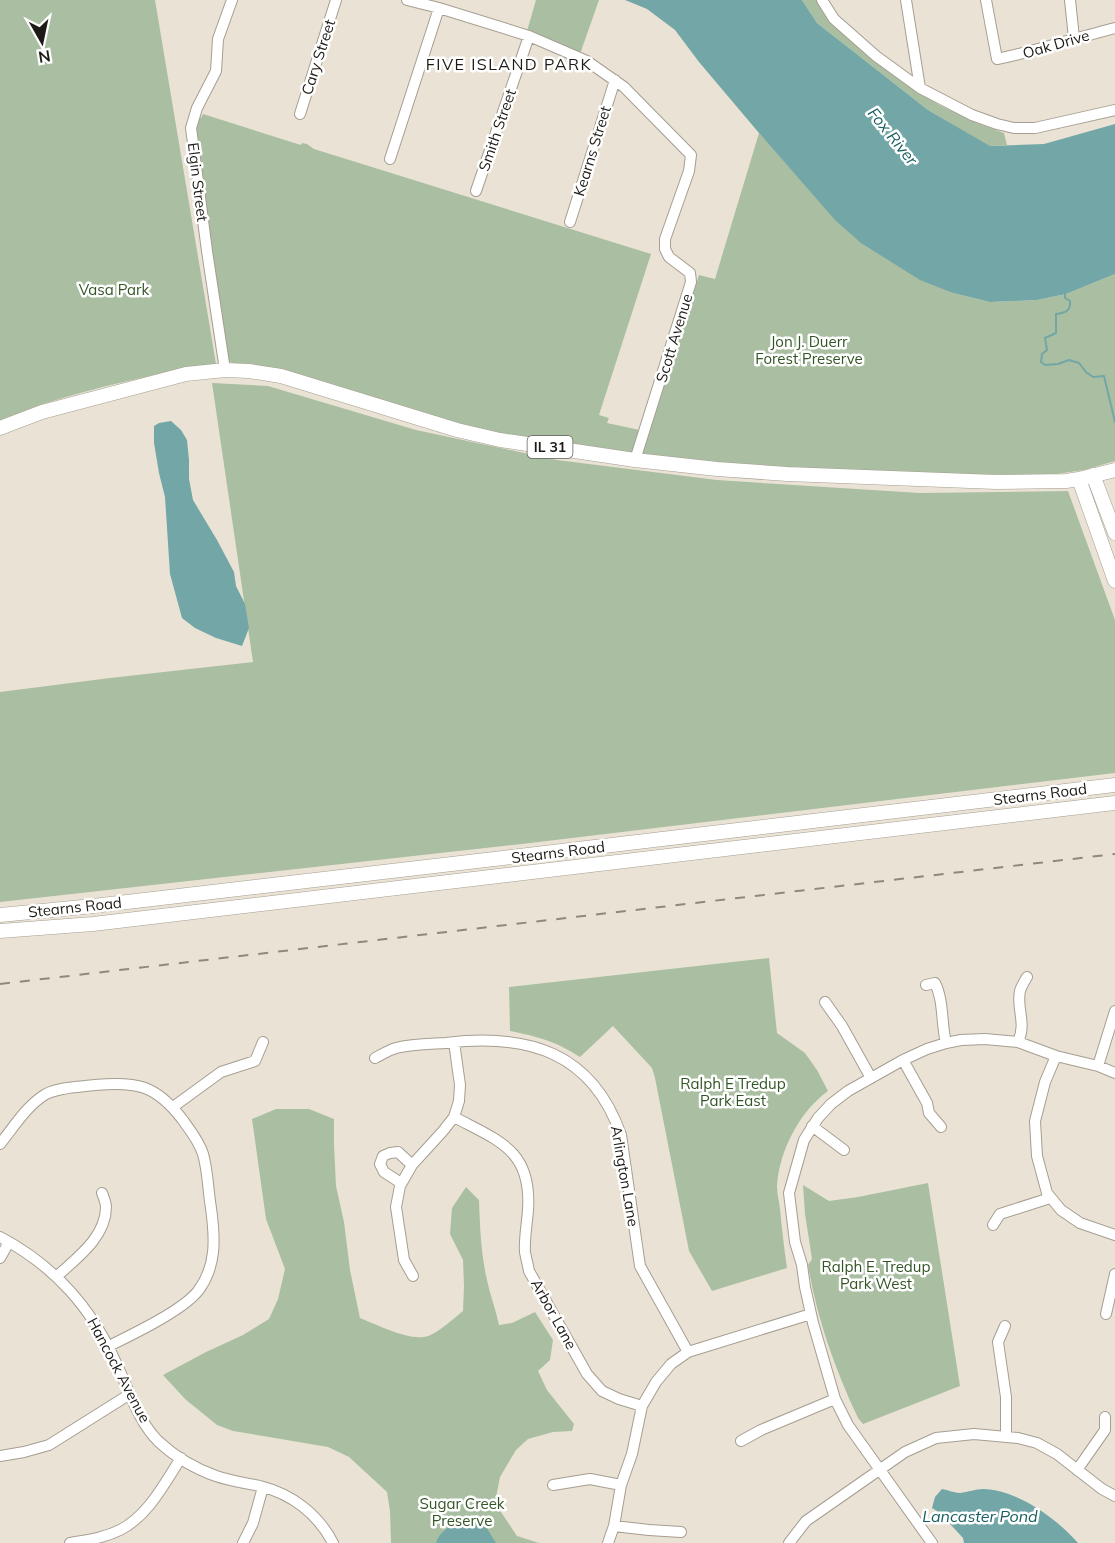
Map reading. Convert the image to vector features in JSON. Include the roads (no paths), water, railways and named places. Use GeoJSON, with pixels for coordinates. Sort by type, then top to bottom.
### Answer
{"type":"FeatureCollection","features":[{"type":"Feature","properties":{"kind":"main road","name":"IL 31"},"geometry":{"type":"LineString","coordinates":[[0,428],[42,412],[186,374],[249,370],[281,376],[457,430],[500,440],[635,460],[787,474],[996,482],[1079,479],[1115,470]]}},
{"type":"Feature","properties":{"kind":"main road"},"geometry":{"type":"LineString","coordinates":[[1093,476],[1115,533]]}},
{"type":"Feature","properties":{"kind":"main road"},"geometry":{"type":"LineString","coordinates":[[1079,479],[1115,581]]}},
{"type":"Feature","properties":{"kind":"main road","name":"Stearns Road"},"geometry":{"type":"LineString","coordinates":[[0,915],[93,906],[1115,785]]}},
{"type":"Feature","properties":{"kind":"main road","name":"Stearns Road"},"geometry":{"type":"LineString","coordinates":[[0,931],[93,924],[1115,803]]}},
{"type":"Feature","properties":{"kind":"street","name":"Elgin Street"},"geometry":{"type":"LineString","coordinates":[[225,370],[191,128],[197,108],[216,71],[218,39],[232,0]]}},
{"type":"Feature","properties":{"kind":"street","name":"Cary Street"},"geometry":{"type":"LineString","coordinates":[[300,114],[336,0]]}},
{"type":"Feature","properties":{"kind":"street"},"geometry":{"type":"LineString","coordinates":[[407,0],[529,36],[587,61],[615,80]]}},
{"type":"Feature","properties":{"kind":"street"},"geometry":{"type":"LineString","coordinates":[[822,0],[834,19],[876,56],[920,88],[972,115],[1014,128],[1035,128],[1115,110]]}},
{"type":"Feature","properties":{"kind":"street"},"geometry":{"type":"LineString","coordinates":[[906,0],[920,88]]}},
{"type":"Feature","properties":{"kind":"street","name":"Oak Drive"},"geometry":{"type":"LineString","coordinates":[[986,0],[997,59],[1036,51],[1074,38],[1115,28]]}},
{"type":"Feature","properties":{"kind":"street"},"geometry":{"type":"LineString","coordinates":[[1070,0],[1074,38]]}},
{"type":"Feature","properties":{"kind":"street"},"geometry":{"type":"LineString","coordinates":[[390,159],[439,8]]}},
{"type":"Feature","properties":{"kind":"street","name":"Smith Street"},"geometry":{"type":"LineString","coordinates":[[476,191],[529,36]]}},
{"type":"Feature","properties":{"kind":"street","name":"Scott Avenue"},"geometry":{"type":"LineString","coordinates":[[615,80],[691,155],[689,171],[665,239],[665,249],[669,257],[690,273],[691,282],[635,460]]}},
{"type":"Feature","properties":{"kind":"street","name":"Kearns Street"},"geometry":{"type":"LineString","coordinates":[[570,222],[615,80]]}},
{"type":"Feature","properties":{"kind":"street"},"geometry":{"type":"LineString","coordinates":[[1018,1042],[1022,1034],[1019,994],[1027,977]]}},
{"type":"Feature","properties":{"kind":"street"},"geometry":{"type":"LineString","coordinates":[[926,985],[935,983],[939,992],[946,1043]]}},
{"type":"Feature","properties":{"kind":"street"},"geometry":{"type":"LineString","coordinates":[[825,1002],[842,1026],[871,1078]]}},
{"type":"Feature","properties":{"kind":"street"},"geometry":{"type":"LineString","coordinates":[[1098,1066],[1115,1011]]}},
{"type":"Feature","properties":{"kind":"street"},"geometry":{"type":"LineString","coordinates":[[930,1540],[848,1425],[835,1399],[811,1314],[802,1265],[795,1242],[789,1193],[801,1149],[812,1126],[831,1104],[848,1091],[903,1060],[946,1043],[985,1039],[1018,1042],[1115,1073]]}},
{"type":"Feature","properties":{"kind":"street","name":"Arlington Lane"},"geometry":{"type":"LineString","coordinates":[[375,1058],[395,1048],[477,1040],[501,1040],[526,1044],[550,1052],[571,1064],[591,1081],[614,1115],[621,1135],[640,1266],[688,1352]]}},
{"type":"Feature","properties":{"kind":"street"},"geometry":{"type":"LineString","coordinates":[[173,1107],[221,1072],[255,1061],[263,1042]]}},
{"type":"Feature","properties":{"kind":"street"},"geometry":{"type":"LineString","coordinates":[[413,1276],[404,1260],[396,1208],[401,1183],[412,1165],[454,1117],[459,1101],[460,1085],[454,1042]]}},
{"type":"Feature","properties":{"kind":"street"},"geometry":{"type":"LineString","coordinates":[[1056,1056],[1045,1082],[1035,1121],[1037,1156],[1047,1194],[1061,1210],[1080,1222],[1115,1235]]}},
{"type":"Feature","properties":{"kind":"street"},"geometry":{"type":"LineString","coordinates":[[903,1060],[927,1103],[929,1113],[941,1127]]}},
{"type":"Feature","properties":{"kind":"street"},"geometry":{"type":"LineString","coordinates":[[0,1144],[31,1106],[45,1095],[56,1090],[117,1083],[134,1084],[147,1088],[165,1099],[193,1133],[203,1156],[213,1222],[214,1250],[204,1282],[183,1305],[109,1346]]}},
{"type":"Feature","properties":{"kind":"street","name":"Arbor Lane"},"geometry":{"type":"LineString","coordinates":[[454,1117],[496,1138],[511,1150],[522,1166],[529,1194],[525,1252],[529,1271],[587,1374],[602,1391],[642,1406]]}},
{"type":"Feature","properties":{"kind":"street"},"geometry":{"type":"LineString","coordinates":[[812,1126],[844,1150]]}},
{"type":"Feature","properties":{"kind":"street"},"geometry":{"type":"LineString","coordinates":[[401,1183],[384,1172],[380,1164],[382,1156],[398,1152],[412,1165]]}},
{"type":"Feature","properties":{"kind":"street"},"geometry":{"type":"LineString","coordinates":[[57,1276],[94,1240],[104,1221],[106,1206],[102,1193]]}},
{"type":"Feature","properties":{"kind":"street"},"geometry":{"type":"LineString","coordinates":[[993,1225],[1000,1214],[1050,1198]]}},
{"type":"Feature","properties":{"kind":"street"},"geometry":{"type":"LineString","coordinates":[[0,1258],[5,1240]]}},
{"type":"Feature","properties":{"kind":"street","name":"Hancock Avenue"},"geometry":{"type":"LineString","coordinates":[[5,1240],[33,1256],[57,1276],[86,1308],[109,1346],[146,1424],[158,1441],[200,1470],[218,1477],[263,1487],[293,1499],[326,1529],[333,1543]]}},
{"type":"Feature","properties":{"kind":"street"},"geometry":{"type":"LineString","coordinates":[[1106,1314],[1115,1274]]}},
{"type":"Feature","properties":{"kind":"street"},"geometry":{"type":"LineString","coordinates":[[608,1543],[614,1526],[621,1485],[632,1454],[642,1406],[656,1382],[671,1364],[688,1352],[811,1314]]}},
{"type":"Feature","properties":{"kind":"street"},"geometry":{"type":"LineString","coordinates":[[1005,1326],[998,1342],[1006,1397],[1006,1437]]}},
{"type":"Feature","properties":{"kind":"street"},"geometry":{"type":"LineString","coordinates":[[0,1456],[49,1445],[130,1394]]}},
{"type":"Feature","properties":{"kind":"street"},"geometry":{"type":"LineString","coordinates":[[741,1441],[761,1430],[835,1399]]}},
{"type":"Feature","properties":{"kind":"street"},"geometry":{"type":"LineString","coordinates":[[1077,1470],[1105,1430],[1105,1418]]}},
{"type":"Feature","properties":{"kind":"street"},"geometry":{"type":"LineString","coordinates":[[789,1543],[806,1521],[905,1452],[936,1438],[974,1434],[1018,1438],[1037,1443],[1057,1454],[1102,1489],[1115,1496]]}},
{"type":"Feature","properties":{"kind":"street"},"geometry":{"type":"LineString","coordinates":[[70,1543],[105,1536],[122,1529],[136,1519],[148,1508],[181,1458]]}},
{"type":"Feature","properties":{"kind":"street"},"geometry":{"type":"LineString","coordinates":[[554,1485],[590,1479],[621,1485]]}},
{"type":"Feature","properties":{"kind":"street"},"geometry":{"type":"LineString","coordinates":[[243,1543],[253,1523],[263,1487]]}},
{"type":"Feature","properties":{"kind":"street"},"geometry":{"type":"LineString","coordinates":[[614,1526],[681,1532]]}},
{"type":"Feature","properties":{"kind":"water","name":"Fox River"},"geometry":{"type":"Polygon","coordinates":[[[625,0],[802,0],[817,23],[928,110],[990,146],[1044,144],[1115,124],[1115,274],[1066,294],[1037,300],[990,302],[953,293],[920,280],[861,243],[835,220],[699,62],[675,30],[647,9],[625,0]]]}},
{"type":"Feature","properties":{"kind":"water"},"geometry":{"type":"Polygon","coordinates":[[[171,421],[181,430],[187,440],[189,479],[193,500],[234,572],[236,586],[245,604],[249,628],[242,646],[216,638],[195,628],[182,618],[170,574],[165,497],[154,443],[154,426],[171,421]]]}},
{"type":"Feature","properties":{"kind":"water","name":"Lancaster Pond"},"geometry":{"type":"Polygon","coordinates":[[[942,1489],[960,1493],[983,1489],[1010,1494],[1048,1515],[1078,1543],[964,1543],[963,1538],[940,1513],[932,1508],[935,1497],[942,1489]]]}},
{"type":"Feature","properties":{"kind":"water"},"geometry":{"type":"Polygon","coordinates":[[[477,1517],[483,1522],[496,1543],[436,1543],[447,1528],[477,1517]]]}},
{"type":"Feature","properties":{"kind":"waterway"},"geometry":{"type":"LineString","coordinates":[[1065,292],[1065,298],[1070,301],[1070,307],[1065,312],[1056,314],[1056,333],[1045,338],[1047,350],[1042,354],[1041,362],[1045,365],[1069,360],[1079,363],[1093,377],[1104,376],[1115,422]]}},
{"type":"Feature","properties":{"kind":"railway"},"geometry":{"type":"LineString","coordinates":[[0,984],[1115,854]]}},
{"type":"Feature","properties":{"kind":"district","name":"FIVE ISLAND PARK"},"geometry":{"type":"Point","coordinates":[509,64]}},
{"type":"Feature","properties":{"kind":"park label","name":"Vasa Park"},"geometry":{"type":"Point","coordinates":[114,289]}},
{"type":"Feature","properties":{"kind":"park label","name":"Jon J. Duerr Forest Preserve"},"geometry":{"type":"Point","coordinates":[809,350]}},
{"type":"Feature","properties":{"kind":"park label","name":"Ralph E Tredup Park East"},"geometry":{"type":"Point","coordinates":[733,1092]}},
{"type":"Feature","properties":{"kind":"park label","name":"Ralph E. Tredup Park West"},"geometry":{"type":"Point","coordinates":[876,1274]}},
{"type":"Feature","properties":{"kind":"park label","name":"Sugar Creek Preserve"},"geometry":{"type":"Point","coordinates":[462,1512]}}]}
